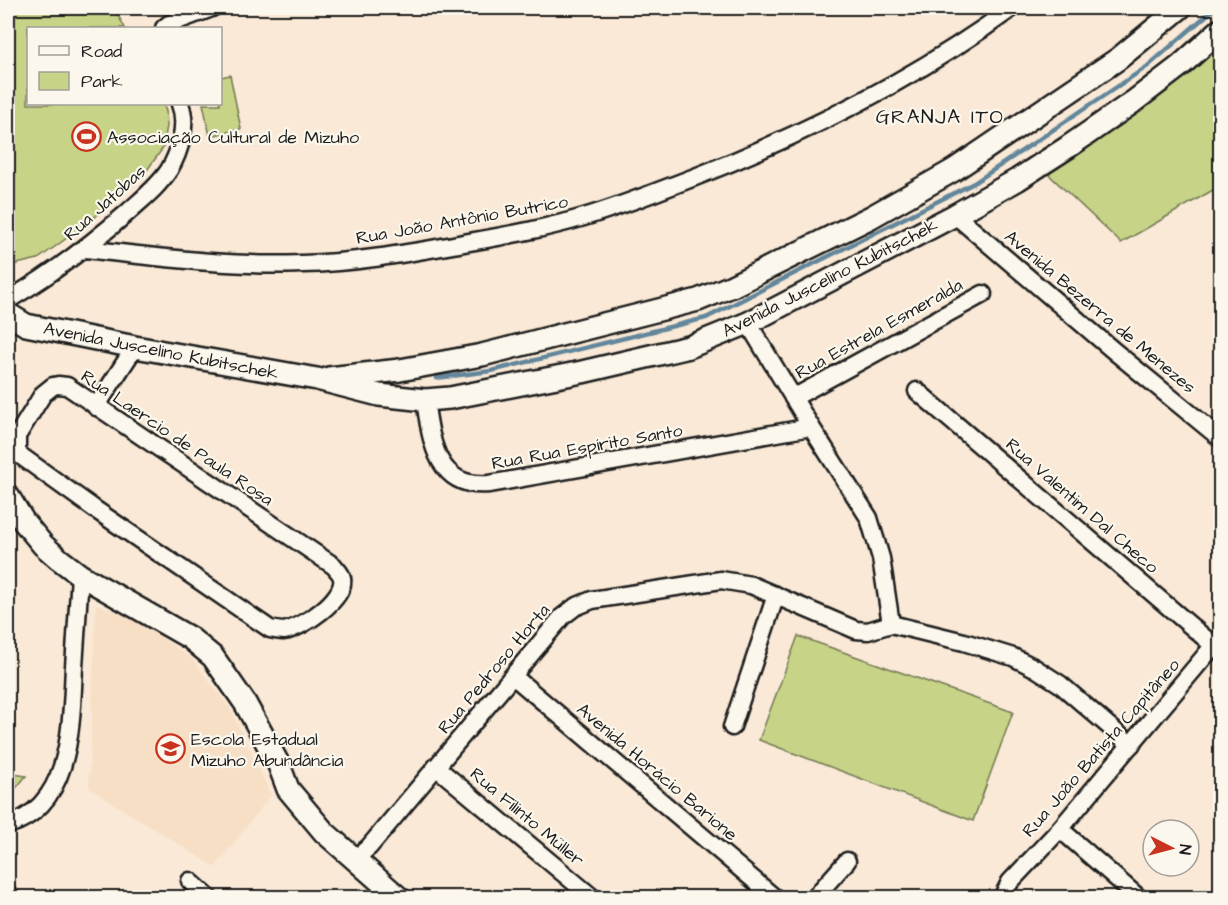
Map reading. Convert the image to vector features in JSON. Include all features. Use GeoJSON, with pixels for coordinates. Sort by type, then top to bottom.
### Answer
{"type":"FeatureCollection","features":[{"type":"Feature","properties":{"kind":"street"},"geometry":{"type":"LineString","coordinates":[[166,27],[212,8]]}},
{"type":"Feature","properties":{"kind":"street","name":"Rua João Antônio Butrico"},"geometry":{"type":"LineString","coordinates":[[85,249],[238,264],[303,264],[409,253],[518,233],[583,218],[716,169],[822,122],[930,61],[1012,8]]}},
{"type":"Feature","properties":{"kind":"street","name":"Avenida Juscelino Kubitschek"},"geometry":{"type":"LineString","coordinates":[[317,380],[400,370],[505,350],[698,300],[795,257],[871,217],[963,164],[1118,59],[1180,8]]}},
{"type":"Feature","properties":{"kind":"street","name":"Avenida Juscelino Kubitschek"},"geometry":{"type":"LineString","coordinates":[[8,314],[27,325],[317,380],[379,395],[425,400],[472,394],[654,355],[688,347],[748,323],[1017,180],[1171,74],[1221,30]]}},
{"type":"Feature","properties":{"kind":"street","name":"Rua Jatobas"},"geometry":{"type":"LineString","coordinates":[[8,300],[85,249],[157,185],[169,170],[178,149],[183,127],[180,105]]}},
{"type":"Feature","properties":{"kind":"street","name":"Avenida Bezerra de Menezes"},"geometry":{"type":"LineString","coordinates":[[956,214],[1114,351],[1221,438]]}},
{"type":"Feature","properties":{"kind":"street","name":"Rua Estrela Esmeralda"},"geometry":{"type":"LineString","coordinates":[[793,398],[983,294]]}},
{"type":"Feature","properties":{"kind":"street"},"geometry":{"type":"LineString","coordinates":[[748,323],[869,518],[881,558],[891,624]]}},
{"type":"Feature","properties":{"kind":"street"},"geometry":{"type":"LineString","coordinates":[[96,407],[135,347]]}},
{"type":"Feature","properties":{"kind":"street"},"geometry":{"type":"LineString","coordinates":[[425,400],[416,387],[417,376],[431,364]]}},
{"type":"Feature","properties":{"kind":"street","name":"Rua Laercio de Paula Rosa"},"geometry":{"type":"LineString","coordinates":[[53,386],[67,387],[96,407],[334,566],[341,574],[342,586],[339,592],[315,615],[293,628],[283,631],[270,629],[96,510],[17,452],[17,436],[43,394],[53,386]]}},
{"type":"Feature","properties":{"kind":"street","name":"Rua Valentim Dal Checo"},"geometry":{"type":"LineString","coordinates":[[917,391],[1218,645]]}},
{"type":"Feature","properties":{"kind":"street","name":"Rua Rua Espírito Santo"},"geometry":{"type":"LineString","coordinates":[[425,400],[433,444],[443,466],[458,479],[482,485],[811,427]]}},
{"type":"Feature","properties":{"kind":"street"},"geometry":{"type":"LineString","coordinates":[[8,496],[24,522],[43,544],[80,575],[173,627],[213,657],[245,703],[279,765],[288,789],[324,832],[399,897]]}},
{"type":"Feature","properties":{"kind":"street"},"geometry":{"type":"LineString","coordinates":[[8,825],[34,812],[49,795],[66,755],[71,718],[80,575]]}},
{"type":"Feature","properties":{"kind":"street","name":"Rua Pedroso Horta"},"geometry":{"type":"LineString","coordinates":[[355,859],[369,847],[562,617],[575,607],[592,600],[721,580],[738,582],[776,595],[856,630],[868,631],[891,624],[989,649],[1035,668],[1060,684],[1131,745]]}},
{"type":"Feature","properties":{"kind":"street"},"geometry":{"type":"LineString","coordinates":[[732,727],[776,595]]}},
{"type":"Feature","properties":{"kind":"street","name":"Rua João Batista Capitâneo"},"geometry":{"type":"LineString","coordinates":[[1002,897],[1010,882],[1060,828],[1218,645]]}},
{"type":"Feature","properties":{"kind":"street","name":"Avenida Horácio Barione"},"geometry":{"type":"LineString","coordinates":[[513,676],[775,897]]}},
{"type":"Feature","properties":{"kind":"street","name":"Rua Filinto Müller"},"geometry":{"type":"LineString","coordinates":[[436,767],[593,897]]}},
{"type":"Feature","properties":{"kind":"street"},"geometry":{"type":"LineString","coordinates":[[1060,828],[1139,897]]}},
{"type":"Feature","properties":{"kind":"street"},"geometry":{"type":"LineString","coordinates":[[814,897],[847,861]]}},
{"type":"Feature","properties":{"kind":"street"},"geometry":{"type":"LineString","coordinates":[[190,881],[209,897]]}},
{"type":"Feature","properties":{"kind":"street"},"geometry":{"type":"LineString","coordinates":[[8,894],[12,897]]}},
{"type":"Feature","properties":{"kind":"shaded area","name":"Escola Estadual Mizuho Abundância"},"geometry":{"type":"Polygon","coordinates":[[[96,604],[138,620],[193,660],[231,710],[271,795],[215,867],[89,788],[96,604]]]}},
{"type":"Feature","properties":{"kind":"green space","name":"Associação Cultural de Mizuho"},"geometry":{"type":"Polygon","coordinates":[[[8,8],[114,8],[124,27],[27,27],[27,105],[163,105],[167,126],[163,148],[145,173],[89,222],[38,259],[8,266],[8,8]]]}},
{"type":"Feature","properties":{"kind":"green space"},"geometry":{"type":"Polygon","coordinates":[[[1220,41],[1220,186],[1121,243],[1045,171],[1220,41]]]}},
{"type":"Feature","properties":{"kind":"green space"},"geometry":{"type":"Polygon","coordinates":[[[230,75],[241,129],[210,136],[203,105],[222,105],[222,77],[230,75]]]}},
{"type":"Feature","properties":{"kind":"green space"},"geometry":{"type":"Polygon","coordinates":[[[798,636],[1013,712],[973,821],[759,740],[798,636]]]}},
{"type":"Feature","properties":{"kind":"green space"},"geometry":{"type":"Polygon","coordinates":[[[8,773],[26,776],[8,798],[8,773]]]}},
{"type":"Feature","properties":{"kind":"waterway"},"geometry":{"type":"LineString","coordinates":[[436,378],[491,371],[706,318],[974,183],[1148,66],[1215,8]]}},
{"type":"Feature","properties":{"kind":"place","name":"Associação Cultural de Mizuho"},"geometry":{"type":"Point","coordinates":[86,137]}},
{"type":"Feature","properties":{"kind":"place","name":"Escola Estadual Mizuho Abundância"},"geometry":{"type":"Point","coordinates":[170,749]}},
{"type":"Feature","properties":{"kind":"district","name":"GRANJA ITO"},"geometry":{"type":"Point","coordinates":[940,117]}}]}
